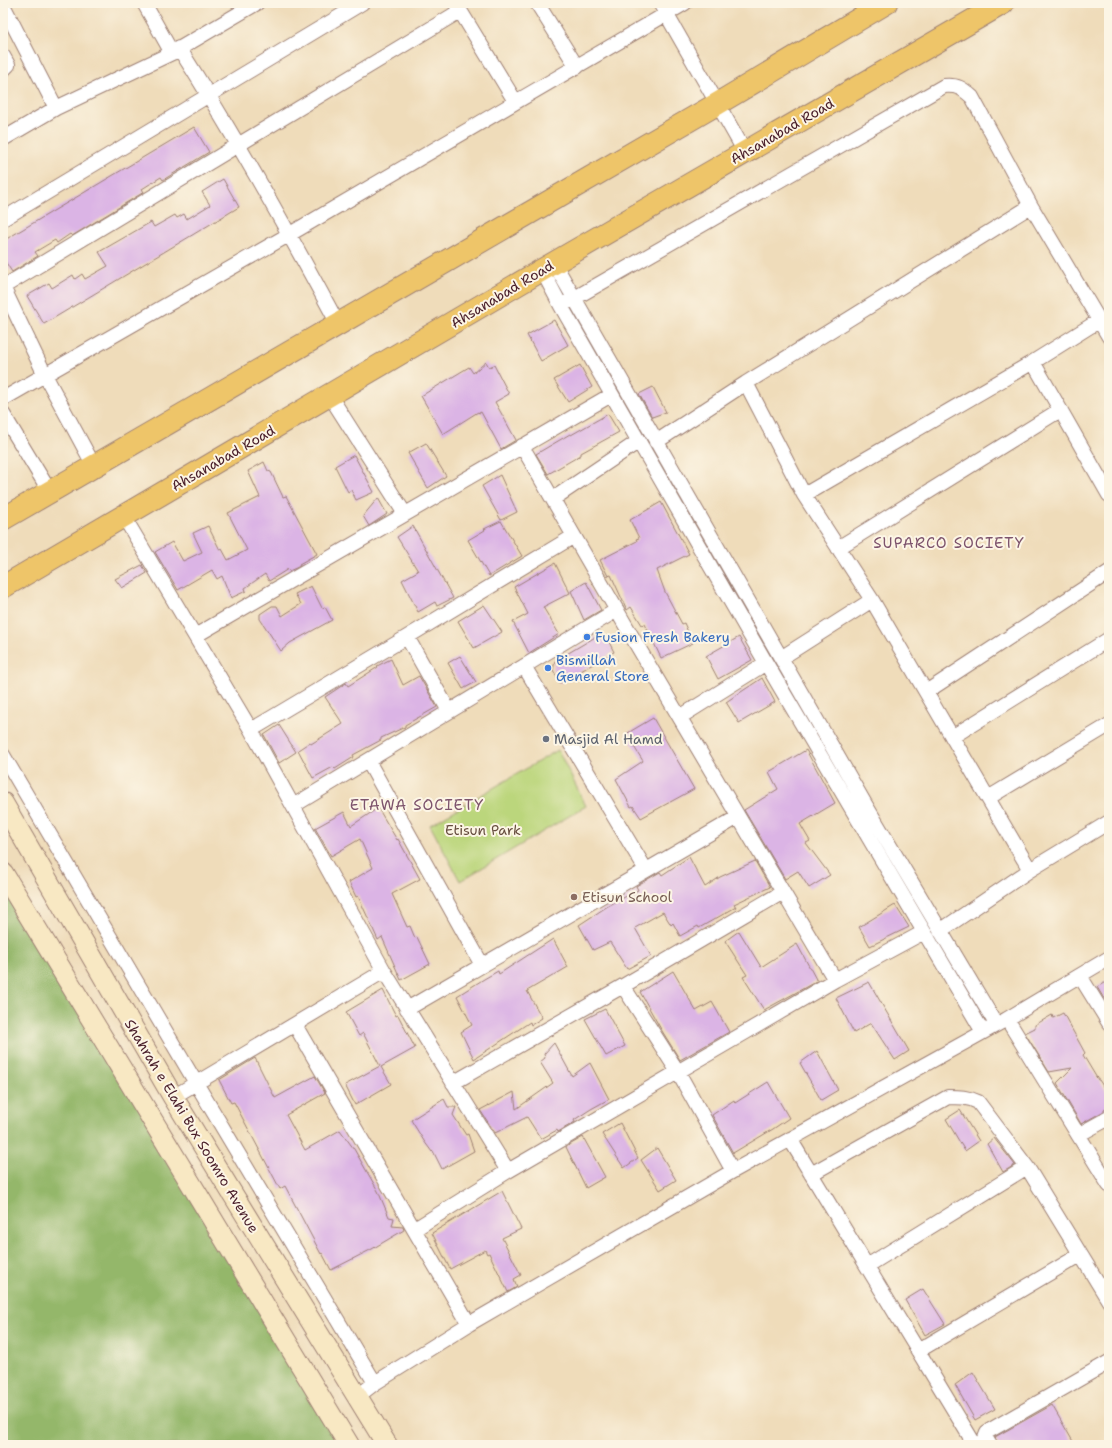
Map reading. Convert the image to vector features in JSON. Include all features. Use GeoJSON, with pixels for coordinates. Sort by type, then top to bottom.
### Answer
{"type":"FeatureCollection","features":[{"type":"Feature","properties":{"kind":"main road"},"geometry":{"type":"LineString","coordinates":[[3,519],[717,104],[886,3]]}},
{"type":"Feature","properties":{"kind":"main road","name":"Ahsanabad Road"},"geometry":{"type":"LineString","coordinates":[[3,587],[330,396],[548,266],[1003,3]]}},
{"type":"Feature","properties":{"kind":"main road","name":"Shahrah e Elahi Bux Soomro Avenue"},"geometry":{"type":"LineString","coordinates":[[3,803],[173,1098],[387,1445]]}},
{"type":"Feature","properties":{"kind":"main road"},"geometry":{"type":"LineString","coordinates":[[3,873],[349,1445]]}},
{"type":"Feature","properties":{"kind":"street"},"geometry":{"type":"LineString","coordinates":[[144,3],[209,95],[290,234],[338,324]]}},
{"type":"Feature","properties":{"kind":"street"},"geometry":{"type":"LineString","coordinates":[[3,139],[56,108],[176,50],[258,3]]}},
{"type":"Feature","properties":{"kind":"street"},"geometry":{"type":"LineString","coordinates":[[3,219],[362,3]]}},
{"type":"Feature","properties":{"kind":"street"},"geometry":{"type":"LineString","coordinates":[[537,3],[577,67]]}},
{"type":"Feature","properties":{"kind":"street"},"geometry":{"type":"LineString","coordinates":[[3,399],[290,234],[515,101],[577,67],[663,8],[685,3]]}},
{"type":"Feature","properties":{"kind":"street"},"geometry":{"type":"LineString","coordinates":[[3,5],[56,108]]}},
{"type":"Feature","properties":{"kind":"street"},"geometry":{"type":"LineString","coordinates":[[94,466],[45,376],[3,287],[238,146],[458,7],[515,101]]}},
{"type":"Feature","properties":{"kind":"street"},"geometry":{"type":"LineString","coordinates":[[663,8],[745,152]]}},
{"type":"Feature","properties":{"kind":"street"},"geometry":{"type":"LineString","coordinates":[[3,56],[8,65],[3,70]]}},
{"type":"Feature","properties":{"kind":"street"},"geometry":{"type":"LineString","coordinates":[[561,306],[944,86],[955,85],[964,89],[972,97],[1030,206],[1109,337]]}},
{"type":"Feature","properties":{"kind":"street"},"geometry":{"type":"LineString","coordinates":[[656,442],[746,383],[1030,206]]}},
{"type":"Feature","properties":{"kind":"street"},"geometry":{"type":"LineString","coordinates":[[548,266],[574,299],[865,804],[940,931],[1078,1135],[1109,1185]]}},
{"type":"Feature","properties":{"kind":"street"},"geometry":{"type":"LineString","coordinates":[[548,266],[561,306],[611,395],[639,441],[766,663],[983,1032]]}},
{"type":"Feature","properties":{"kind":"street"},"geometry":{"type":"LineString","coordinates":[[804,495],[1033,362],[1100,320]]}},
{"type":"Feature","properties":{"kind":"street"},"geometry":{"type":"LineString","coordinates":[[1033,362],[1109,495]]}},
{"type":"Feature","properties":{"kind":"street"},"geometry":{"type":"LineString","coordinates":[[746,383],[804,495],[872,600],[1030,870]]}},
{"type":"Feature","properties":{"kind":"street"},"geometry":{"type":"LineString","coordinates":[[195,636],[611,395]]}},
{"type":"Feature","properties":{"kind":"street"},"geometry":{"type":"LineString","coordinates":[[330,396],[405,514]]}},
{"type":"Feature","properties":{"kind":"street"},"geometry":{"type":"LineString","coordinates":[[838,548],[1060,410]]}},
{"type":"Feature","properties":{"kind":"street"},"geometry":{"type":"LineString","coordinates":[[3,414],[50,492]]}},
{"type":"Feature","properties":{"kind":"street"},"geometry":{"type":"LineString","coordinates":[[553,499],[639,441]]}},
{"type":"Feature","properties":{"kind":"street"},"geometry":{"type":"LineString","coordinates":[[522,446],[738,817],[835,980]]}},
{"type":"Feature","properties":{"kind":"street"},"geometry":{"type":"LineString","coordinates":[[124,517],[251,730],[384,972],[508,1171]]}},
{"type":"Feature","properties":{"kind":"street"},"geometry":{"type":"LineString","coordinates":[[251,730],[574,536]]}},
{"type":"Feature","properties":{"kind":"street"},"geometry":{"type":"LineString","coordinates":[[926,692],[1109,572]]}},
{"type":"Feature","properties":{"kind":"street"},"geometry":{"type":"LineString","coordinates":[[781,658],[872,600]]}},
{"type":"Feature","properties":{"kind":"street"},"geometry":{"type":"LineString","coordinates":[[293,806],[617,610]]}},
{"type":"Feature","properties":{"kind":"street"},"geometry":{"type":"LineString","coordinates":[[407,637],[449,711]]}},
{"type":"Feature","properties":{"kind":"street"},"geometry":{"type":"LineString","coordinates":[[952,737],[1109,639]]}},
{"type":"Feature","properties":{"kind":"street"},"geometry":{"type":"LineString","coordinates":[[680,717],[766,663]]}},
{"type":"Feature","properties":{"kind":"street"},"geometry":{"type":"LineString","coordinates":[[524,666],[646,870]]}},
{"type":"Feature","properties":{"kind":"street"},"geometry":{"type":"LineString","coordinates":[[988,798],[1109,725]]}},
{"type":"Feature","properties":{"kind":"street"},"geometry":{"type":"LineString","coordinates":[[3,755],[375,1383]]}},
{"type":"Feature","properties":{"kind":"street"},"geometry":{"type":"LineString","coordinates":[[368,760],[482,965]]}},
{"type":"Feature","properties":{"kind":"street"},"geometry":{"type":"LineString","coordinates":[[407,1009],[738,817]]}},
{"type":"Feature","properties":{"kind":"street"},"geometry":{"type":"LineString","coordinates":[[940,931],[1030,870],[1109,822]]}},
{"type":"Feature","properties":{"kind":"street"},"geometry":{"type":"LineString","coordinates":[[453,1083],[623,986],[783,892]]}},
{"type":"Feature","properties":{"kind":"street"},"geometry":{"type":"LineString","coordinates":[[415,1229],[508,1171],[835,980],[924,932]]}},
{"type":"Feature","properties":{"kind":"street"},"geometry":{"type":"LineString","coordinates":[[358,1396],[375,1383],[469,1324],[733,1170],[1002,1022],[1109,958]]}},
{"type":"Feature","properties":{"kind":"street"},"geometry":{"type":"LineString","coordinates":[[173,1098],[384,972]]}},
{"type":"Feature","properties":{"kind":"street"},"geometry":{"type":"LineString","coordinates":[[1080,976],[1109,1023]]}},
{"type":"Feature","properties":{"kind":"street"},"geometry":{"type":"LineString","coordinates":[[623,986],[678,1072],[733,1170]]}},
{"type":"Feature","properties":{"kind":"street"},"geometry":{"type":"LineString","coordinates":[[295,1025],[469,1324]]}},
{"type":"Feature","properties":{"kind":"street"},"geometry":{"type":"LineString","coordinates":[[811,1174],[948,1097],[971,1098],[978,1102],[1027,1167],[1109,1301]]}},
{"type":"Feature","properties":{"kind":"street"},"geometry":{"type":"LineString","coordinates":[[1078,1135],[1109,1118]]}},
{"type":"Feature","properties":{"kind":"street"},"geometry":{"type":"LineString","coordinates":[[790,1139],[975,1445]]}},
{"type":"Feature","properties":{"kind":"street"},"geometry":{"type":"LineString","coordinates":[[867,1266],[1027,1167]]}},
{"type":"Feature","properties":{"kind":"street"},"geometry":{"type":"LineString","coordinates":[[918,1351],[1080,1254]]}},
{"type":"Feature","properties":{"kind":"street"},"geometry":{"type":"LineString","coordinates":[[990,1445],[985,1437],[987,1432],[1109,1362]]}},
{"type":"Feature","properties":{"kind":"green space","name":"Etisun Park"},"geometry":{"type":"Polygon","coordinates":[[[558,750],[586,806],[460,881],[430,825],[558,750]]]}},
{"type":"Feature","properties":{"kind":"green space"},"geometry":{"type":"Polygon","coordinates":[[[3,878],[342,1445],[3,1445],[3,878]]]}},
{"type":"Feature","properties":{"kind":"building"},"geometry":{"type":"Polygon","coordinates":[[[194,127],[209,152],[163,180],[161,177],[142,189],[144,192],[72,236],[70,234],[57,243],[55,240],[35,252],[38,256],[12,272],[3,258],[3,241],[194,127]]]}},
{"type":"Feature","properties":{"kind":"building"},"geometry":{"type":"Polygon","coordinates":[[[223,179],[239,207],[44,324],[27,296],[49,283],[52,288],[73,275],[75,279],[82,274],[85,279],[108,266],[99,252],[151,222],[154,227],[175,215],[177,218],[184,214],[187,219],[210,205],[202,192],[223,179]]]}},
{"type":"Feature","properties":{"kind":"building"},"geometry":{"type":"Polygon","coordinates":[[[554,320],[568,345],[541,361],[527,335],[554,320]]]}},
{"type":"Feature","properties":{"kind":"building"},"geometry":{"type":"Polygon","coordinates":[[[486,362],[489,367],[494,365],[509,394],[495,402],[516,440],[501,449],[481,412],[478,412],[443,434],[421,396],[469,367],[473,373],[486,362]]]}},
{"type":"Feature","properties":{"kind":"building"},"geometry":{"type":"Polygon","coordinates":[[[580,365],[592,387],[568,402],[554,380],[580,365]]]}},
{"type":"Feature","properties":{"kind":"building"},"geometry":{"type":"Polygon","coordinates":[[[653,387],[666,412],[652,417],[639,394],[653,387]]]}},
{"type":"Feature","properties":{"kind":"building"},"geometry":{"type":"Polygon","coordinates":[[[608,414],[619,432],[581,453],[581,455],[548,474],[536,454],[608,414]]]}},
{"type":"Feature","properties":{"kind":"building"},"geometry":{"type":"Polygon","coordinates":[[[426,443],[446,476],[428,488],[408,453],[426,443]]]}},
{"type":"Feature","properties":{"kind":"building"},"geometry":{"type":"Polygon","coordinates":[[[354,455],[374,492],[356,500],[351,490],[348,492],[335,466],[354,455]]]}},
{"type":"Feature","properties":{"kind":"building"},"geometry":{"type":"Polygon","coordinates":[[[264,462],[268,471],[271,472],[283,497],[286,496],[317,554],[299,564],[300,566],[289,571],[288,569],[269,581],[265,574],[245,588],[246,591],[231,598],[222,576],[217,579],[212,570],[178,590],[155,552],[172,542],[183,561],[202,552],[193,533],[208,526],[220,550],[222,549],[228,560],[247,550],[228,513],[260,497],[248,471],[264,462]]]}},
{"type":"Feature","properties":{"kind":"building"},"geometry":{"type":"Polygon","coordinates":[[[500,475],[517,512],[501,520],[482,486],[500,475]]]}},
{"type":"Feature","properties":{"kind":"building"},"geometry":{"type":"Polygon","coordinates":[[[378,498],[387,514],[369,526],[363,516],[378,498]]]}},
{"type":"Feature","properties":{"kind":"building"},"geometry":{"type":"Polygon","coordinates":[[[661,502],[689,554],[657,570],[665,592],[682,624],[684,623],[693,643],[661,658],[645,624],[642,625],[631,607],[627,610],[611,575],[608,576],[600,560],[637,541],[636,539],[639,538],[630,520],[661,502]]]}},
{"type":"Feature","properties":{"kind":"building"},"geometry":{"type":"Polygon","coordinates":[[[501,521],[522,556],[489,576],[468,540],[485,530],[484,529],[501,521]]]}},
{"type":"Feature","properties":{"kind":"building"},"geometry":{"type":"Polygon","coordinates":[[[413,526],[453,598],[437,606],[435,602],[418,612],[402,580],[418,571],[397,537],[413,526]]]}},
{"type":"Feature","properties":{"kind":"building"},"geometry":{"type":"Polygon","coordinates":[[[555,563],[570,593],[543,607],[559,634],[529,653],[513,622],[528,614],[514,587],[555,563]]]}},
{"type":"Feature","properties":{"kind":"building"},"geometry":{"type":"Polygon","coordinates":[[[142,565],[147,573],[122,588],[115,579],[142,565]]]}},
{"type":"Feature","properties":{"kind":"building"},"geometry":{"type":"Polygon","coordinates":[[[586,582],[601,610],[584,620],[571,591],[586,582]]]}},
{"type":"Feature","properties":{"kind":"building"},"geometry":{"type":"Polygon","coordinates":[[[311,586],[322,608],[325,607],[332,620],[290,643],[281,651],[260,619],[260,614],[272,606],[277,606],[282,616],[301,604],[295,594],[311,586]]]}},
{"type":"Feature","properties":{"kind":"building"},"geometry":{"type":"Polygon","coordinates":[[[484,605],[502,632],[474,648],[458,621],[484,605]]]}},
{"type":"Feature","properties":{"kind":"building"},"geometry":{"type":"Polygon","coordinates":[[[597,636],[607,638],[614,652],[560,683],[553,670],[555,661],[597,636]]]}},
{"type":"Feature","properties":{"kind":"building"},"geometry":{"type":"Polygon","coordinates":[[[739,637],[752,660],[718,679],[706,656],[739,637]]]}},
{"type":"Feature","properties":{"kind":"building"},"geometry":{"type":"Polygon","coordinates":[[[460,656],[476,682],[463,689],[448,663],[460,656]]]}},
{"type":"Feature","properties":{"kind":"building"},"geometry":{"type":"Polygon","coordinates":[[[391,659],[403,685],[419,676],[437,707],[405,725],[405,727],[381,738],[381,740],[353,755],[354,757],[335,769],[333,767],[313,778],[298,750],[310,742],[311,744],[343,724],[325,697],[346,683],[348,686],[378,667],[377,666],[391,659]]]}},
{"type":"Feature","properties":{"kind":"building"},"geometry":{"type":"Polygon","coordinates":[[[762,678],[775,702],[739,723],[726,702],[762,678]]]}},
{"type":"Feature","properties":{"kind":"building"},"geometry":{"type":"Polygon","coordinates":[[[653,718],[694,789],[641,818],[633,806],[631,807],[616,779],[643,761],[626,734],[653,718]]]}},
{"type":"Feature","properties":{"kind":"building"},"geometry":{"type":"Polygon","coordinates":[[[279,725],[296,752],[279,763],[264,735],[279,725]]]}},
{"type":"Feature","properties":{"kind":"building"},"geometry":{"type":"Polygon","coordinates":[[[806,750],[835,803],[800,824],[810,841],[806,843],[830,875],[809,888],[798,871],[785,879],[744,810],[778,789],[769,772],[806,750]]]}},
{"type":"Feature","properties":{"kind":"building"},"geometry":{"type":"Polygon","coordinates":[[[378,808],[397,840],[398,839],[420,879],[392,894],[407,927],[410,926],[415,938],[417,937],[430,964],[401,980],[382,937],[378,940],[358,896],[356,897],[349,882],[373,868],[360,839],[331,856],[315,828],[344,812],[351,826],[378,808]]]}},
{"type":"Feature","properties":{"kind":"building"},"geometry":{"type":"Polygon","coordinates":[[[689,857],[705,887],[720,877],[755,861],[770,887],[734,904],[736,907],[699,928],[698,926],[680,936],[673,923],[671,925],[663,912],[635,928],[651,956],[627,969],[610,942],[593,950],[579,925],[608,906],[638,890],[636,886],[660,872],[662,875],[689,857]]]}},
{"type":"Feature","properties":{"kind":"building"},"geometry":{"type":"Polygon","coordinates":[[[895,905],[909,927],[870,946],[859,927],[895,905]]]}},
{"type":"Feature","properties":{"kind":"building"},"geometry":{"type":"Polygon","coordinates":[[[739,931],[761,967],[797,944],[817,981],[764,1010],[743,977],[747,975],[725,941],[739,931]]]}},
{"type":"Feature","properties":{"kind":"building"},"geometry":{"type":"Polygon","coordinates":[[[553,939],[568,967],[527,991],[542,1018],[531,1025],[530,1022],[474,1059],[461,1032],[472,1025],[457,996],[498,971],[499,974],[553,939]]]}},
{"type":"Feature","properties":{"kind":"building"},"geometry":{"type":"Polygon","coordinates":[[[673,971],[696,1011],[712,1002],[729,1032],[680,1060],[640,992],[673,971]]]}},
{"type":"Feature","properties":{"kind":"building"},"geometry":{"type":"Polygon","coordinates":[[[1109,980],[1109,1007],[1097,987],[1109,980]]]}},
{"type":"Feature","properties":{"kind":"building"},"geometry":{"type":"Polygon","coordinates":[[[869,982],[909,1051],[895,1060],[871,1023],[854,1033],[836,998],[869,982]]]}},
{"type":"Feature","properties":{"kind":"building"},"geometry":{"type":"Polygon","coordinates":[[[383,990],[415,1048],[381,1067],[391,1084],[355,1105],[345,1085],[380,1066],[363,1033],[359,1036],[346,1012],[383,990]]]}},
{"type":"Feature","properties":{"kind":"building"},"geometry":{"type":"Polygon","coordinates":[[[605,1009],[625,1046],[606,1056],[585,1019],[605,1009]]]}},
{"type":"Feature","properties":{"kind":"building"},"geometry":{"type":"Polygon","coordinates":[[[1063,1013],[1085,1053],[1083,1055],[1109,1095],[1109,1106],[1104,1109],[1104,1111],[1081,1124],[1057,1083],[1072,1068],[1049,1072],[1025,1033],[1035,1028],[1035,1025],[1052,1015],[1053,1018],[1063,1013]]]}},
{"type":"Feature","properties":{"kind":"building"},"geometry":{"type":"Polygon","coordinates":[[[554,1043],[572,1076],[590,1063],[609,1099],[574,1120],[575,1122],[558,1132],[557,1130],[541,1139],[527,1117],[495,1133],[480,1110],[514,1092],[516,1109],[553,1083],[540,1062],[545,1058],[544,1054],[554,1043]]]}},
{"type":"Feature","properties":{"kind":"building"},"geometry":{"type":"Polygon","coordinates":[[[817,1051],[838,1090],[821,1100],[800,1063],[817,1051]]]}},
{"type":"Feature","properties":{"kind":"building"},"geometry":{"type":"Polygon","coordinates":[[[255,1058],[275,1098],[315,1076],[325,1093],[286,1115],[305,1150],[340,1130],[354,1149],[378,1191],[389,1217],[394,1218],[392,1226],[403,1227],[404,1230],[372,1249],[331,1270],[285,1186],[280,1189],[234,1102],[231,1103],[219,1080],[255,1058]]]}},
{"type":"Feature","properties":{"kind":"building"},"geometry":{"type":"Polygon","coordinates":[[[768,1082],[789,1118],[733,1153],[712,1115],[734,1100],[735,1103],[768,1082]]]}},
{"type":"Feature","properties":{"kind":"building"},"geometry":{"type":"Polygon","coordinates":[[[444,1099],[448,1107],[456,1107],[453,1115],[466,1135],[468,1134],[474,1151],[442,1169],[433,1151],[432,1152],[424,1141],[411,1120],[444,1099]]]}},
{"type":"Feature","properties":{"kind":"building"},"geometry":{"type":"Polygon","coordinates":[[[960,1110],[979,1141],[965,1151],[946,1119],[960,1110]]]}},
{"type":"Feature","properties":{"kind":"building"},"geometry":{"type":"Polygon","coordinates":[[[620,1123],[638,1158],[624,1168],[602,1134],[620,1123]]]}},
{"type":"Feature","properties":{"kind":"building"},"geometry":{"type":"Polygon","coordinates":[[[583,1137],[605,1177],[586,1188],[566,1147],[583,1137]]]}},
{"type":"Feature","properties":{"kind":"building"},"geometry":{"type":"Polygon","coordinates":[[[994,1138],[1015,1165],[1003,1172],[987,1144],[994,1138]]]}},
{"type":"Feature","properties":{"kind":"building"},"geometry":{"type":"Polygon","coordinates":[[[657,1148],[676,1180],[660,1190],[641,1160],[657,1148]]]}},
{"type":"Feature","properties":{"kind":"building"},"geometry":{"type":"Polygon","coordinates":[[[502,1191],[521,1229],[502,1238],[521,1275],[514,1279],[517,1287],[508,1292],[489,1253],[487,1254],[485,1250],[450,1269],[432,1233],[502,1191]]]}},
{"type":"Feature","properties":{"kind":"building"},"geometry":{"type":"Polygon","coordinates":[[[923,1289],[945,1324],[925,1335],[905,1300],[923,1289]]]}},
{"type":"Feature","properties":{"kind":"building"},"geometry":{"type":"Polygon","coordinates":[[[973,1372],[995,1409],[975,1420],[955,1385],[973,1372]]]}},
{"type":"Feature","properties":{"kind":"building"},"geometry":{"type":"Polygon","coordinates":[[[1052,1405],[1075,1445],[998,1445],[995,1437],[1052,1405]]]}},
{"type":"Feature","properties":{"kind":"place","name":"Fusion Fresh Bakery"},"geometry":{"type":"Point","coordinates":[587,637]}},
{"type":"Feature","properties":{"kind":"place","name":"Bismillah General Store"},"geometry":{"type":"Point","coordinates":[548,668]}},
{"type":"Feature","properties":{"kind":"place","name":"Masjid Al Hamd"},"geometry":{"type":"Point","coordinates":[546,739]}},
{"type":"Feature","properties":{"kind":"place","name":"Etisun School"},"geometry":{"type":"Point","coordinates":[574,897]}},
{"type":"Feature","properties":{"kind":"district","name":"SUPARCO SOCIETY"},"geometry":{"type":"Point","coordinates":[949,543]}},
{"type":"Feature","properties":{"kind":"district","name":"ETAWA SOCIETY"},"geometry":{"type":"Point","coordinates":[417,805]}}]}
